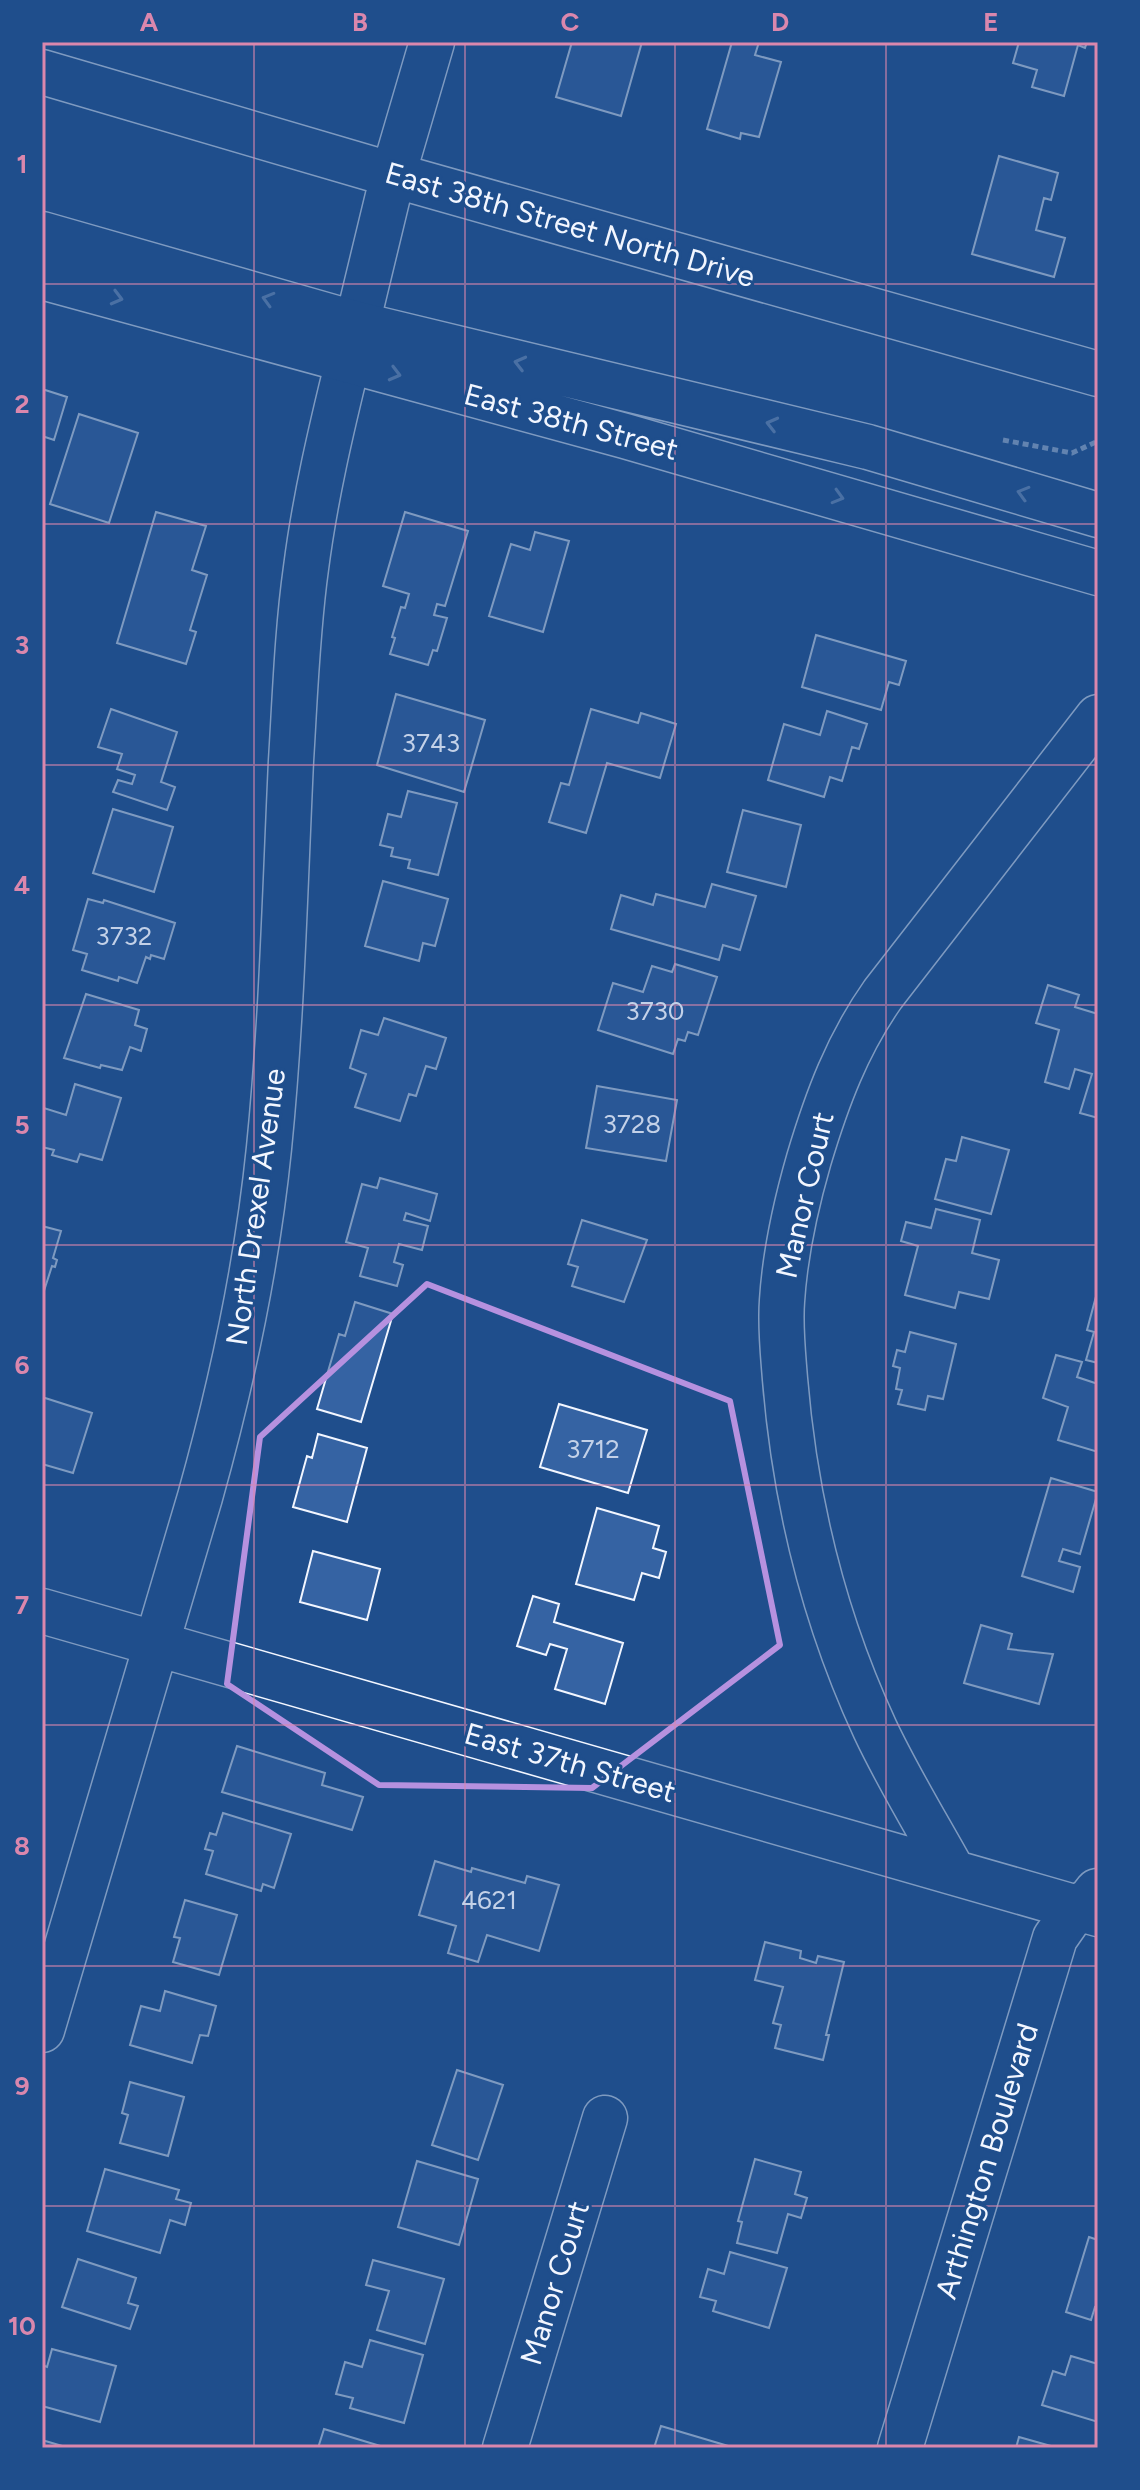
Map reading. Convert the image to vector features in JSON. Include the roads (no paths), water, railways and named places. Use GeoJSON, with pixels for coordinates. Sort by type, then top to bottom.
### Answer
{"type":"FeatureCollection","features":[{"type":"Feature","properties":{"kind":"street","name":"North Drexel Avenue"},"geometry":{"type":"LineString","coordinates":[[42,2030],[221,1420],[242,1324],[259,1228],[277,1062],[298,641],[306,569],[320,480],[393,175],[432,42]]}},
{"type":"Feature","properties":{"kind":"street","name":"East 38th Street North Drive"},"geometry":{"type":"LineString","coordinates":[[42,72],[393,175],[1098,374]]}},
{"type":"Feature","properties":{"kind":"street","name":"East 38th Street"},"geometry":{"type":"LineString","coordinates":[[42,234],[353,343],[748,471],[1098,573]]}},
{"type":"Feature","properties":{"kind":"street","name":"East 38th Street"},"geometry":{"type":"LineString","coordinates":[[42,277],[868,447],[1098,515]]}},
{"type":"Feature","properties":{"kind":"street","name":"Manor Court"},"geometry":{"type":"LineString","coordinates":[[953,1872],[876,1730],[841,1644],[819,1575],[801,1504],[788,1413],[783,1359],[783,1285],[806,1171],[830,1094],[854,1038],[883,994],[1098,717]]}},
{"type":"Feature","properties":{"kind":"street","name":"East 37th Street"},"geometry":{"type":"LineString","coordinates":[[42,1611],[953,1872],[1091,1904]]}},
{"type":"Feature","properties":{"kind":"street","name":"Arthington Boulevard"},"geometry":{"type":"LineString","coordinates":[[900,2448],[1055,1938],[1091,1904]]}},
{"type":"Feature","properties":{"kind":"street","name":"Manor Court"},"geometry":{"type":"LineString","coordinates":[[505,2448],[605,2118]]}}]}
